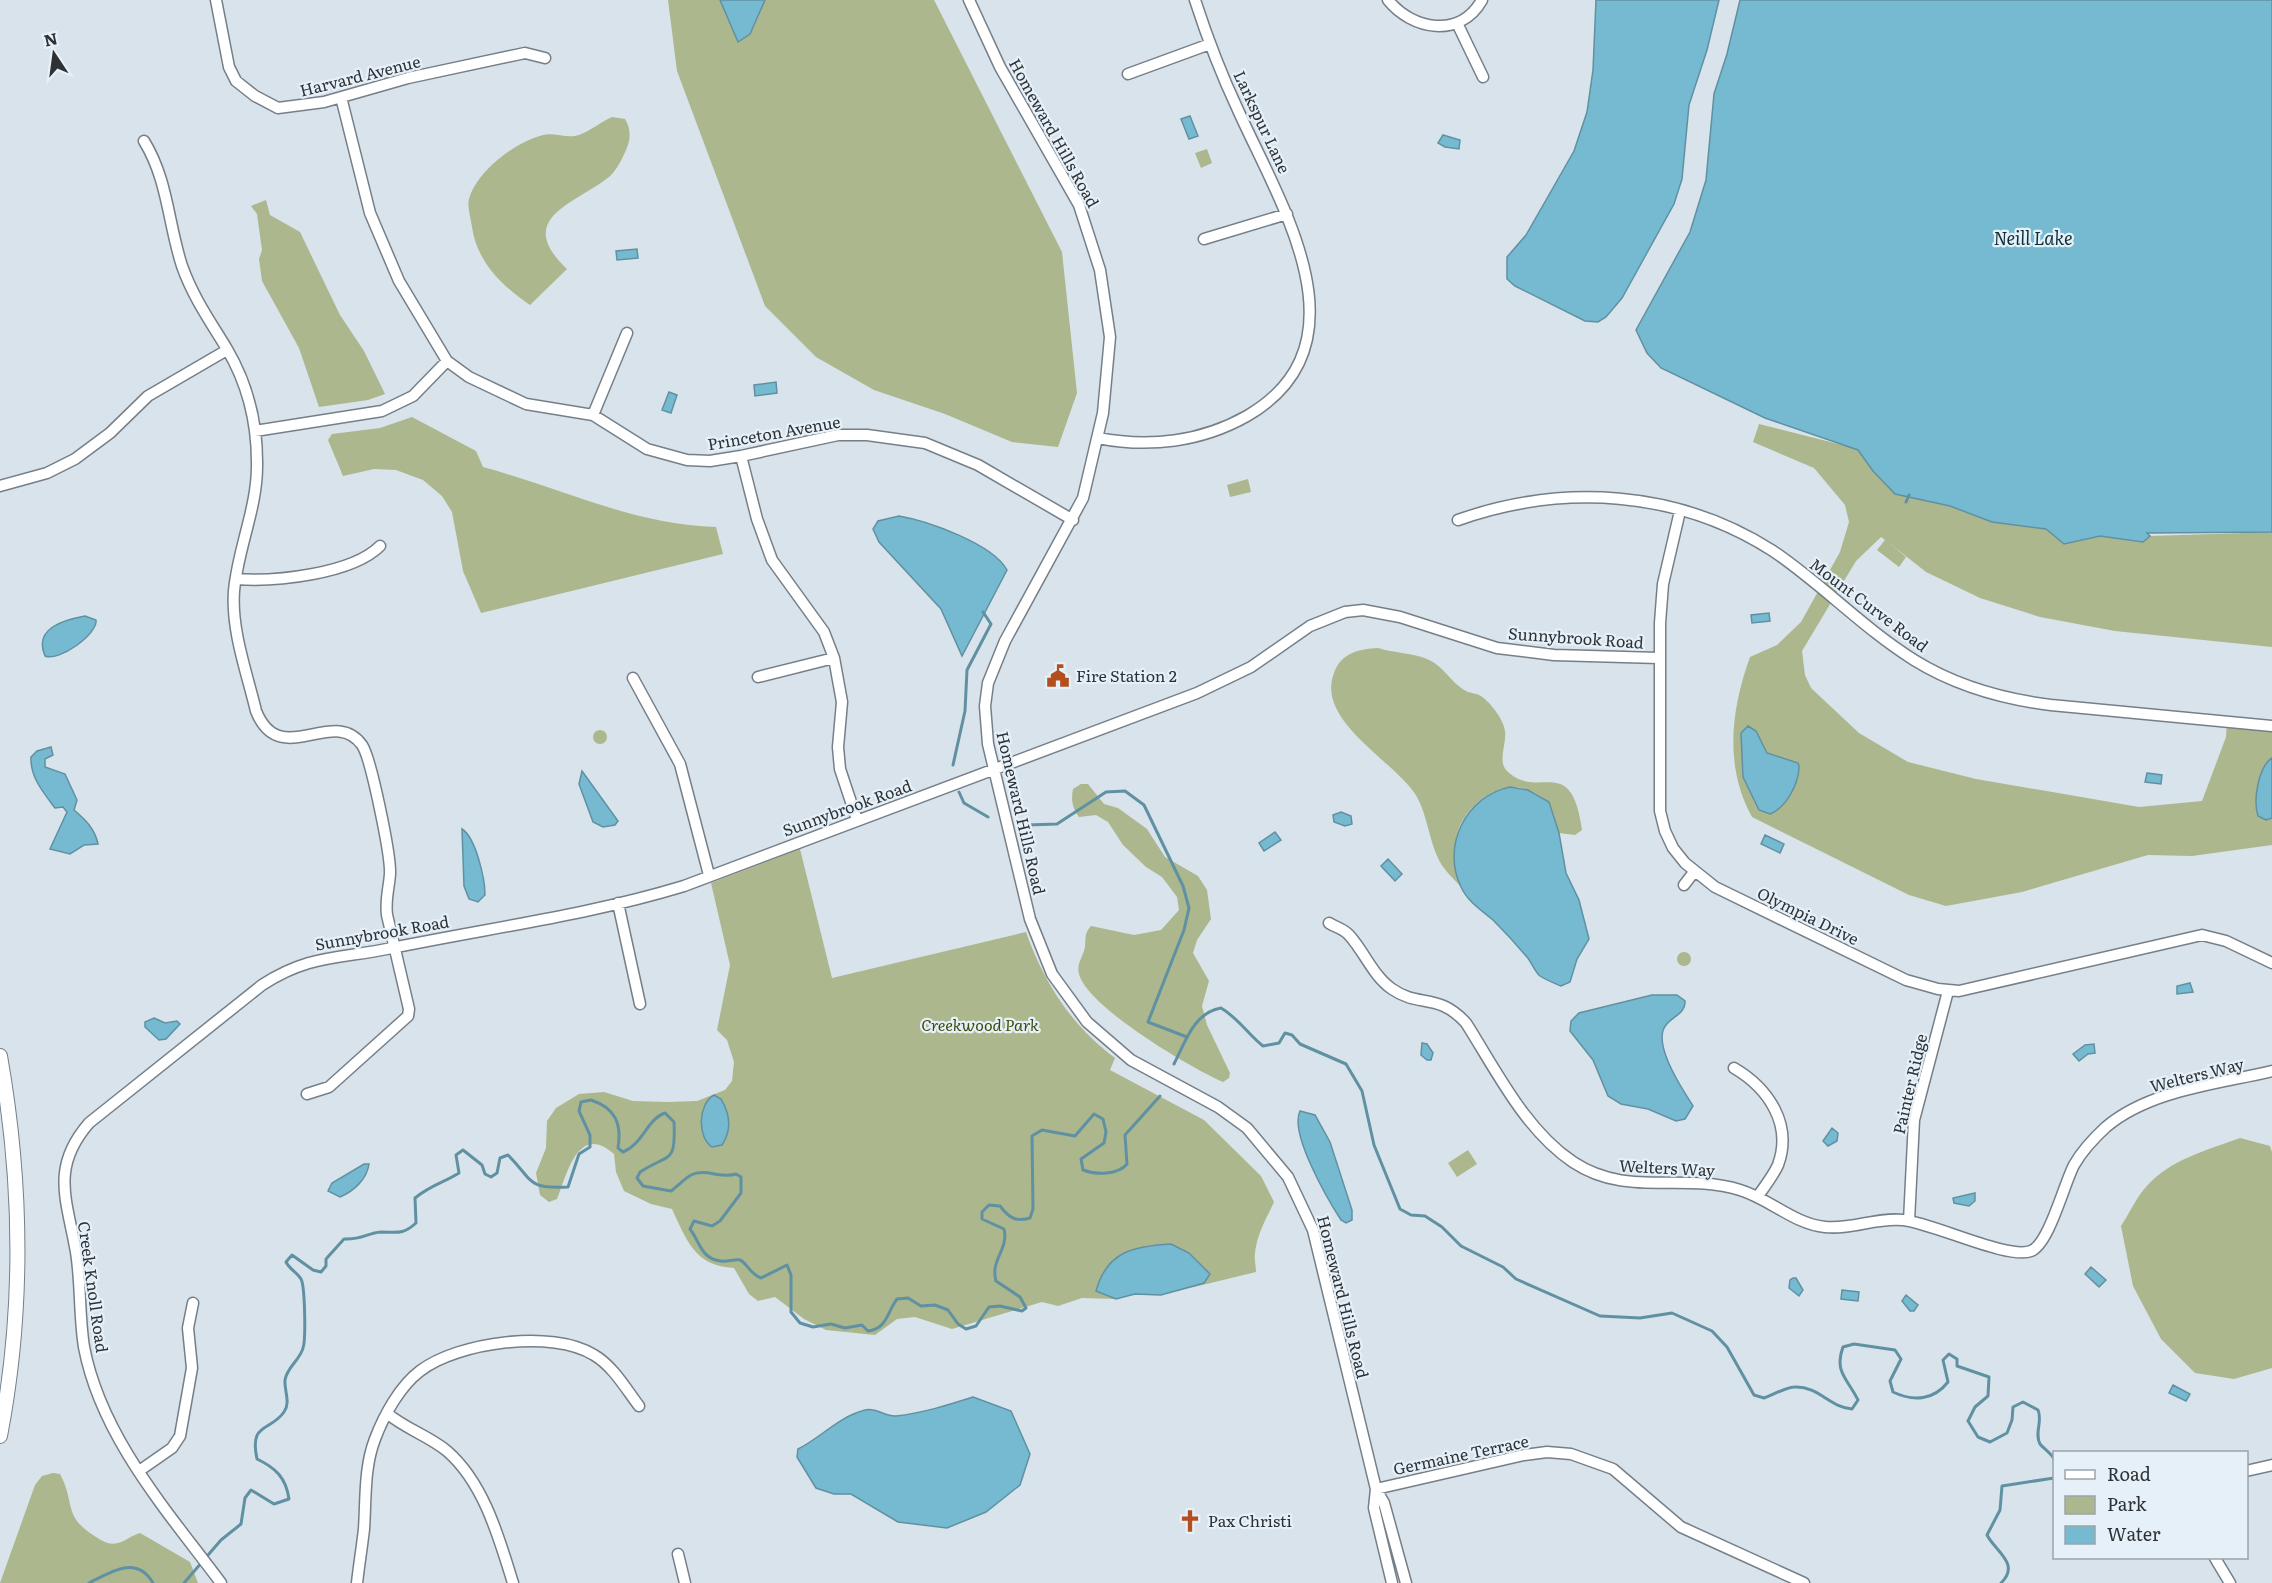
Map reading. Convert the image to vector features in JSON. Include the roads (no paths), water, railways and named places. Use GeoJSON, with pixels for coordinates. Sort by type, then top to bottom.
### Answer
{"type":"FeatureCollection","features":[{"type":"Feature","properties":{"kind":"main road"},"geometry":{"type":"LineString","coordinates":[[0,1056],[15,1176],[18,1233],[13,1337],[1,1432]]}},
{"type":"Feature","properties":{"kind":"street","name":"Harvard Avenue"},"geometry":{"type":"LineString","coordinates":[[216,0],[229,67],[236,81],[255,96],[278,108],[300,107],[408,78],[525,53],[544,58]]}},
{"type":"Feature","properties":{"kind":"street","name":"Homeward Hills Road"},"geometry":{"type":"LineString","coordinates":[[969,0],[1000,67],[1063,176],[1091,235],[1100,270],[1110,338],[1109,376],[1098,438],[1083,498],[995,661],[985,706],[988,744],[1030,919],[1052,974],[1068,1000],[1094,1029],[1131,1060],[1218,1107],[1247,1128],[1275,1160],[1297,1195],[1319,1252],[1376,1489],[1384,1503],[1406,1583]]}},
{"type":"Feature","properties":{"kind":"street","name":"Larkspur Lane"},"geometry":{"type":"LineString","coordinates":[[1098,438],[1135,443],[1188,439],[1239,421],[1278,394],[1302,360],[1308,341],[1310,299],[1287,214],[1210,44],[1195,0]]}},
{"type":"Feature","properties":{"kind":"street"},"geometry":{"type":"LineString","coordinates":[[1388,0],[1397,11],[1419,24],[1433,27],[1457,23],[1471,14],[1482,0]]}},
{"type":"Feature","properties":{"kind":"street"},"geometry":{"type":"LineString","coordinates":[[1457,23],[1483,76]]}},
{"type":"Feature","properties":{"kind":"street"},"geometry":{"type":"LineString","coordinates":[[1128,74],[1210,44]]}},
{"type":"Feature","properties":{"kind":"street","name":"Princeton Avenue"},"geometry":{"type":"LineString","coordinates":[[340,97],[370,213],[399,281],[447,361],[470,377],[525,404],[593,415],[647,449],[668,457],[710,461],[838,435],[897,437],[953,452],[1073,520]]}},
{"type":"Feature","properties":{"kind":"street"},"geometry":{"type":"LineString","coordinates":[[144,141],[158,163],[182,263],[191,288],[227,350],[246,393],[255,431],[257,464],[254,502],[236,579],[236,626],[261,722],[269,731],[289,739],[337,730],[353,736],[366,754],[388,849],[390,876],[385,903],[409,1009],[408,1017],[329,1087],[307,1094]]}},
{"type":"Feature","properties":{"kind":"street"},"geometry":{"type":"LineString","coordinates":[[1204,239],[1287,214]]}},
{"type":"Feature","properties":{"kind":"street"},"geometry":{"type":"LineString","coordinates":[[593,415],[627,333]]}},
{"type":"Feature","properties":{"kind":"street"},"geometry":{"type":"LineString","coordinates":[[0,486],[47,473],[75,459],[110,433],[148,396],[227,350]]}},
{"type":"Feature","properties":{"kind":"street"},"geometry":{"type":"LineString","coordinates":[[255,431],[382,411],[413,396],[447,361]]}},
{"type":"Feature","properties":{"kind":"street"},"geometry":{"type":"LineString","coordinates":[[741,456],[757,519],[772,560],[824,632],[834,658],[842,702],[838,747],[840,769],[857,820]]}},
{"type":"Feature","properties":{"kind":"street","name":"Mount Curve Road"},"geometry":{"type":"LineString","coordinates":[[1458,520],[1516,502],[1577,497],[1648,501],[1738,532],[1772,551],[1914,660],[1978,690],[2015,701],[2272,726]]}},
{"type":"Feature","properties":{"kind":"street","name":"Olympia Drive"},"geometry":{"type":"LineString","coordinates":[[1680,511],[1663,585],[1659,658],[1660,811],[1665,831],[1673,848],[1694,872],[1715,887],[1906,980],[1948,991],[1959,991],[2202,935],[2226,941],[2272,963]]}},
{"type":"Feature","properties":{"kind":"street"},"geometry":{"type":"LineString","coordinates":[[236,579],[288,578],[359,561],[380,546]]}},
{"type":"Feature","properties":{"kind":"street","name":"Sunnybrook Road"},"geometry":{"type":"LineString","coordinates":[[75,1139],[89,1123],[146,1075],[262,985],[283,972],[307,962],[394,948],[661,893],[1225,682],[1310,626],[1345,612],[1382,612],[1497,648],[1554,655],[1659,658]]}},
{"type":"Feature","properties":{"kind":"street"},"geometry":{"type":"LineString","coordinates":[[758,677],[834,658]]}},
{"type":"Feature","properties":{"kind":"street"},"geometry":{"type":"LineString","coordinates":[[633,678],[680,764],[709,875]]}},
{"type":"Feature","properties":{"kind":"street"},"geometry":{"type":"LineString","coordinates":[[353,736],[360,727]]}},
{"type":"Feature","properties":{"kind":"street"},"geometry":{"type":"LineString","coordinates":[[1684,885],[1694,872]]}},
{"type":"Feature","properties":{"kind":"street"},"geometry":{"type":"LineString","coordinates":[[618,903],[640,1004]]}},
{"type":"Feature","properties":{"kind":"street","name":"Welters Way"},"geometry":{"type":"LineString","coordinates":[[1329,923],[1348,933],[1391,988],[1402,994],[1444,1004],[1456,1011],[1538,1132],[1573,1162],[1614,1181],[1636,1184],[1688,1182],[1714,1184],[1758,1196],[1813,1225],[1827,1227],[1909,1221],[2011,1253],[2031,1251],[2043,1240],[2075,1164],[2105,1128],[2145,1104],[2272,1071]]}},
{"type":"Feature","properties":{"kind":"street","name":"Painter Ridge"},"geometry":{"type":"LineString","coordinates":[[1909,1221],[1914,1120],[1948,991]]}},
{"type":"Feature","properties":{"kind":"street"},"geometry":{"type":"LineString","coordinates":[[1734,1068],[1756,1083],[1767,1094],[1780,1120],[1782,1150],[1777,1166],[1758,1196]]}},
{"type":"Feature","properties":{"kind":"street","name":"Creek Knoll Road"},"geometry":{"type":"LineString","coordinates":[[75,1139],[64,1173],[63,1192],[78,1269],[84,1346],[101,1401],[139,1471],[221,1583]]}},
{"type":"Feature","properties":{"kind":"street"},"geometry":{"type":"LineString","coordinates":[[139,1471],[172,1448],[180,1436],[192,1368],[188,1328],[193,1303]]}},
{"type":"Feature","properties":{"kind":"street"},"geometry":{"type":"LineString","coordinates":[[357,1583],[370,1459],[375,1439],[406,1385],[419,1372],[449,1355],[493,1345],[553,1341],[568,1343],[596,1356],[639,1406]]}},
{"type":"Feature","properties":{"kind":"street"},"geometry":{"type":"LineString","coordinates":[[388,1414],[446,1451],[461,1466],[493,1524],[513,1583]]}},
{"type":"Feature","properties":{"kind":"street","name":"Germaine Terrace"},"geometry":{"type":"LineString","coordinates":[[1376,1489],[1524,1455],[1571,1454],[1613,1469],[1681,1527],[1804,1583]]}},
{"type":"Feature","properties":{"kind":"street"},"geometry":{"type":"LineString","coordinates":[[2248,1471],[2272,1465]]}},
{"type":"Feature","properties":{"kind":"street","name":"Homeward Hills Road"},"geometry":{"type":"LineString","coordinates":[[1376,1489],[1374,1508],[1392,1583]]}},
{"type":"Feature","properties":{"kind":"street"},"geometry":{"type":"LineString","coordinates":[[678,1554],[685,1583]]}},
{"type":"Feature","properties":{"kind":"street"},"geometry":{"type":"LineString","coordinates":[[2216,1559],[2230,1583]]}},
{"type":"Feature","properties":{"kind":"water"},"geometry":{"type":"Polygon","coordinates":[[[720,0],[765,0],[750,34],[738,42],[720,0]]]}},
{"type":"Feature","properties":{"kind":"water"},"geometry":{"type":"Polygon","coordinates":[[[1596,0],[1719,0],[1707,50],[1689,105],[1682,179],[1674,204],[1622,298],[1606,317],[1598,322],[1585,321],[1515,286],[1507,279],[1507,257],[1526,235],[1574,151],[1587,112],[1593,70],[1596,0]]]}},
{"type":"Feature","properties":{"kind":"water","name":"Neill Lake"},"geometry":{"type":"Polygon","coordinates":[[[1740,0],[2272,0],[2272,532],[2147,533],[2150,536],[2143,542],[2100,536],[2064,544],[2046,529],[1992,522],[1950,506],[1895,494],[1873,471],[1858,450],[1765,418],[1661,368],[1647,353],[1636,330],[1690,232],[1706,180],[1714,94],[1727,54],[1740,0]]]}},
{"type":"Feature","properties":{"kind":"water"},"geometry":{"type":"Polygon","coordinates":[[[1190,116],[1198,136],[1189,139],[1181,119],[1190,116]]]}},
{"type":"Feature","properties":{"kind":"water"},"geometry":{"type":"Polygon","coordinates":[[[1443,135],[1460,140],[1459,149],[1445,147],[1438,143],[1443,135]]]}},
{"type":"Feature","properties":{"kind":"water"},"geometry":{"type":"Polygon","coordinates":[[[637,249],[638,258],[617,260],[616,251],[637,249]]]}},
{"type":"Feature","properties":{"kind":"water"},"geometry":{"type":"Polygon","coordinates":[[[776,382],[777,393],[755,396],[754,385],[776,382]]]}},
{"type":"Feature","properties":{"kind":"water"},"geometry":{"type":"Polygon","coordinates":[[[669,392],[677,395],[671,413],[662,410],[669,392]]]}},
{"type":"Feature","properties":{"kind":"water"},"geometry":{"type":"Polygon","coordinates":[[[899,516],[959,535],[988,551],[1000,560],[1007,570],[962,656],[941,609],[879,542],[873,529],[878,521],[899,516]]]}},
{"type":"Feature","properties":{"kind":"water"},"geometry":{"type":"Polygon","coordinates":[[[1769,613],[1770,621],[1752,623],[1751,615],[1769,613]]]}},
{"type":"Feature","properties":{"kind":"water"},"geometry":{"type":"Polygon","coordinates":[[[85,616],[96,620],[95,626],[84,639],[59,655],[45,656],[42,646],[47,632],[60,623],[85,616]]]}},
{"type":"Feature","properties":{"kind":"water"},"geometry":{"type":"Polygon","coordinates":[[[1748,726],[1756,731],[1767,753],[1798,763],[1799,766],[1797,780],[1791,794],[1782,806],[1770,814],[1759,810],[1743,777],[1741,733],[1748,726]]]}},
{"type":"Feature","properties":{"kind":"water"},"geometry":{"type":"Polygon","coordinates":[[[51,747],[53,755],[45,759],[45,767],[65,774],[77,800],[74,810],[89,825],[98,844],[84,845],[70,854],[50,849],[67,812],[63,807],[55,808],[50,802],[38,784],[31,764],[31,757],[37,751],[51,747]]]}},
{"type":"Feature","properties":{"kind":"water"},"geometry":{"type":"Polygon","coordinates":[[[2272,758],[2272,818],[2266,820],[2258,816],[2256,802],[2260,776],[2267,762],[2272,758]]]}},
{"type":"Feature","properties":{"kind":"water"},"geometry":{"type":"Polygon","coordinates":[[[582,771],[618,821],[615,825],[603,827],[593,822],[579,784],[582,771]]]}},
{"type":"Feature","properties":{"kind":"water"},"geometry":{"type":"Polygon","coordinates":[[[2147,773],[2162,775],[2161,784],[2145,782],[2147,773]]]}},
{"type":"Feature","properties":{"kind":"water"},"geometry":{"type":"Polygon","coordinates":[[[1510,787],[1528,790],[1549,802],[1559,833],[1566,873],[1579,900],[1589,939],[1577,959],[1570,982],[1561,986],[1540,976],[1510,938],[1471,901],[1461,887],[1456,871],[1454,855],[1456,840],[1470,812],[1494,792],[1510,787]]]}},
{"type":"Feature","properties":{"kind":"water"},"geometry":{"type":"Polygon","coordinates":[[[1341,812],[1351,816],[1352,824],[1345,826],[1334,822],[1333,815],[1341,812]]]}},
{"type":"Feature","properties":{"kind":"water"},"geometry":{"type":"Polygon","coordinates":[[[462,829],[472,841],[481,869],[485,895],[478,902],[469,899],[464,886],[462,829]]]}},
{"type":"Feature","properties":{"kind":"water"},"geometry":{"type":"Polygon","coordinates":[[[1275,832],[1281,840],[1264,851],[1259,843],[1275,832]]]}},
{"type":"Feature","properties":{"kind":"water"},"geometry":{"type":"Polygon","coordinates":[[[1765,835],[1784,844],[1780,853],[1761,844],[1765,835]]]}},
{"type":"Feature","properties":{"kind":"water"},"geometry":{"type":"Polygon","coordinates":[[[1388,859],[1402,874],[1395,881],[1381,866],[1388,859]]]}},
{"type":"Feature","properties":{"kind":"water"},"geometry":{"type":"Polygon","coordinates":[[[2190,983],[2193,992],[2177,994],[2177,986],[2190,983]]]}},
{"type":"Feature","properties":{"kind":"water"},"geometry":{"type":"Polygon","coordinates":[[[1652,995],[1677,995],[1685,1001],[1683,1009],[1666,1025],[1662,1033],[1662,1043],[1670,1066],[1693,1106],[1685,1119],[1676,1121],[1648,1109],[1621,1104],[1608,1096],[1593,1060],[1570,1031],[1571,1021],[1579,1013],[1652,995]]]}},
{"type":"Feature","properties":{"kind":"water"},"geometry":{"type":"Polygon","coordinates":[[[154,1018],[165,1023],[177,1021],[180,1024],[166,1039],[159,1040],[145,1027],[145,1022],[154,1018]]]}},
{"type":"Feature","properties":{"kind":"water"},"geometry":{"type":"Polygon","coordinates":[[[1422,1043],[1427,1044],[1433,1053],[1431,1060],[1421,1055],[1422,1043]]]}},
{"type":"Feature","properties":{"kind":"water"},"geometry":{"type":"Polygon","coordinates":[[[2094,1044],[2095,1053],[2088,1054],[2079,1061],[2073,1054],[2085,1045],[2094,1044]]]}},
{"type":"Feature","properties":{"kind":"water"},"geometry":{"type":"Polygon","coordinates":[[[714,1095],[721,1099],[724,1105],[728,1116],[728,1128],[722,1145],[712,1147],[704,1136],[701,1121],[705,1106],[714,1095]]]}},
{"type":"Feature","properties":{"kind":"water"},"geometry":{"type":"Polygon","coordinates":[[[1300,1111],[1315,1115],[1330,1142],[1352,1210],[1352,1220],[1346,1223],[1341,1220],[1328,1198],[1305,1150],[1298,1121],[1300,1111]]]}},
{"type":"Feature","properties":{"kind":"water"},"geometry":{"type":"Polygon","coordinates":[[[1832,1128],[1838,1133],[1837,1141],[1828,1146],[1823,1141],[1832,1128]]]}},
{"type":"Feature","properties":{"kind":"water"},"geometry":{"type":"Polygon","coordinates":[[[364,1164],[369,1164],[366,1175],[350,1191],[340,1197],[328,1191],[332,1183],[364,1164]]]}},
{"type":"Feature","properties":{"kind":"water"},"geometry":{"type":"Polygon","coordinates":[[[1975,1193],[1975,1201],[1969,1206],[1954,1203],[1953,1198],[1975,1193]]]}},
{"type":"Feature","properties":{"kind":"water"},"geometry":{"type":"Polygon","coordinates":[[[1171,1244],[1189,1253],[1210,1274],[1204,1283],[1161,1295],[1135,1294],[1116,1299],[1096,1291],[1107,1267],[1124,1253],[1134,1249],[1171,1244]]]}},
{"type":"Feature","properties":{"kind":"water"},"geometry":{"type":"Polygon","coordinates":[[[2091,1267],[2106,1280],[2099,1287],[2085,1274],[2091,1267]]]}},
{"type":"Feature","properties":{"kind":"water"},"geometry":{"type":"Polygon","coordinates":[[[1796,1278],[1803,1290],[1799,1296],[1789,1288],[1790,1280],[1796,1278]]]}},
{"type":"Feature","properties":{"kind":"water"},"geometry":{"type":"Polygon","coordinates":[[[1842,1290],[1859,1292],[1858,1301],[1841,1299],[1842,1290]]]}},
{"type":"Feature","properties":{"kind":"water"},"geometry":{"type":"Polygon","coordinates":[[[1906,1295],[1918,1305],[1914,1311],[1910,1311],[1902,1301],[1906,1295]]]}},
{"type":"Feature","properties":{"kind":"water"},"geometry":{"type":"Polygon","coordinates":[[[2173,1385],[2190,1394],[2186,1401],[2169,1393],[2173,1385]]]}},
{"type":"Feature","properties":{"kind":"water"},"geometry":{"type":"Polygon","coordinates":[[[973,1397],[1011,1411],[1030,1454],[1020,1485],[986,1512],[947,1528],[898,1522],[851,1494],[834,1494],[816,1488],[797,1457],[798,1449],[855,1413],[869,1409],[892,1416],[906,1415],[973,1397]]]}},
{"type":"Feature","properties":{"kind":"waterway"},"geometry":{"type":"LineString","coordinates":[[1906,502],[1909,495]]}},
{"type":"Feature","properties":{"kind":"waterway"},"geometry":{"type":"LineString","coordinates":[[953,765],[965,711],[967,670],[991,624],[983,612]]}},
{"type":"Feature","properties":{"kind":"waterway"},"geometry":{"type":"LineString","coordinates":[[1027,825],[1057,824],[1106,792],[1125,791],[1144,805],[1183,886],[1189,908],[1184,930],[1148,1022],[1187,1037]]}},
{"type":"Feature","properties":{"kind":"waterway"},"geometry":{"type":"LineString","coordinates":[[959,792],[964,803],[988,817]]}},
{"type":"Feature","properties":{"kind":"waterway"},"geometry":{"type":"LineString","coordinates":[[1174,1064],[1197,1022],[1204,1015],[1221,1008],[1233,1016],[1263,1046],[1279,1043],[1285,1033],[1292,1035],[1300,1044],[1346,1064],[1362,1091],[1374,1145],[1400,1209],[1411,1215],[1425,1216],[1442,1227],[1461,1246],[1503,1267],[1516,1279],[1600,1316],[1640,1318],[1672,1313],[1712,1331],[1727,1347],[1754,1395],[1764,1398],[1795,1387],[1811,1390],[1837,1405],[1852,1409],[1858,1400],[1843,1375],[1840,1363],[1843,1347],[1854,1344],[1895,1350],[1901,1359],[1890,1381],[1893,1392],[1908,1397],[1923,1398],[1936,1393],[1948,1382],[1943,1360],[1949,1354],[1957,1359],[1957,1366],[1989,1377],[1988,1396],[1975,1407],[1968,1421],[1978,1437],[1990,1442],[2007,1433],[2012,1420],[2013,1407],[2023,1402],[2038,1410],[2040,1418],[2038,1440],[2053,1458]]}},
{"type":"Feature","properties":{"kind":"waterway"},"geometry":{"type":"LineString","coordinates":[[184,1583],[221,1540],[241,1524],[245,1498],[251,1490],[274,1504],[289,1499],[283,1479],[270,1466],[257,1459],[255,1447],[258,1433],[278,1418],[286,1408],[286,1375],[299,1356],[304,1343],[305,1313],[301,1279],[286,1262],[292,1255],[313,1270],[321,1272],[326,1266],[326,1259],[344,1239],[381,1232],[400,1232],[407,1229],[416,1223],[415,1198],[459,1173],[456,1155],[463,1150],[482,1165],[485,1174],[491,1177],[497,1173],[500,1158],[508,1155],[537,1185],[568,1187],[579,1154],[590,1147],[590,1135],[579,1111],[581,1102],[591,1100],[611,1112],[618,1124],[618,1148],[623,1152],[635,1143],[654,1120],[665,1113],[674,1122],[672,1152],[669,1156],[640,1172],[637,1178],[643,1186],[671,1191],[696,1173],[736,1174],[741,1177],[741,1193],[720,1221],[712,1226],[694,1221],[690,1229],[709,1257],[723,1261],[740,1260],[761,1278],[787,1265],[791,1275],[791,1312],[800,1323],[813,1327],[831,1324],[845,1328],[862,1325],[868,1331],[874,1330],[883,1323],[897,1299],[908,1298],[921,1306],[935,1305],[948,1310],[958,1324],[966,1329],[976,1326],[989,1307],[1000,1306],[1022,1311],[1026,1308],[1020,1297],[996,1281],[995,1267],[1004,1243],[1004,1229],[982,1219],[982,1212],[989,1205],[1000,1206],[1013,1218],[1021,1220],[1030,1218],[1033,1209],[1032,1136],[1042,1130],[1075,1136],[1094,1114],[1103,1119],[1106,1132],[1104,1143],[1081,1159],[1083,1170],[1094,1173],[1113,1172],[1127,1164],[1125,1135],[1160,1096]]}},
{"type":"Feature","properties":{"kind":"waterway"},"geometry":{"type":"LineString","coordinates":[[2001,1583],[2008,1570],[2007,1564],[1987,1535],[2000,1510],[2002,1486],[2053,1478]]}},
{"type":"Feature","properties":{"kind":"waterway"},"geometry":{"type":"LineString","coordinates":[[89,1583],[124,1568],[132,1568],[147,1574],[153,1583]]}},
{"type":"Feature","properties":{"kind":"place","name":"Fire Station 2"},"geometry":{"type":"Point","coordinates":[1058,676]}},
{"type":"Feature","properties":{"kind":"place","name":"Pax Christi"},"geometry":{"type":"Point","coordinates":[1190,1521]}},
{"type":"Feature","properties":{"kind":"park label","name":"Creekwood Park"},"geometry":{"type":"Point","coordinates":[980,1025]}}]}
